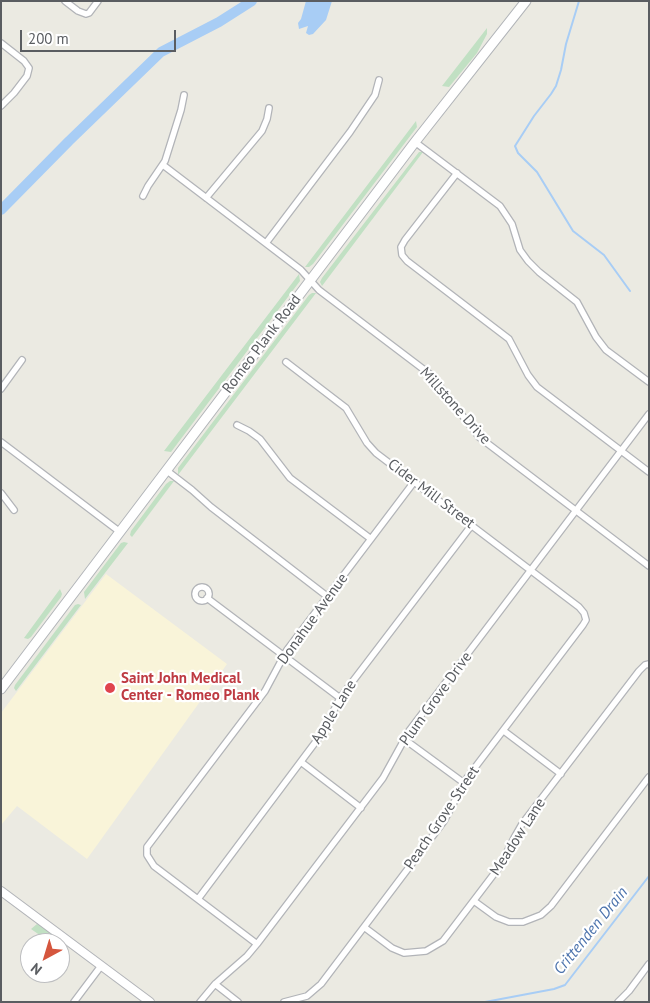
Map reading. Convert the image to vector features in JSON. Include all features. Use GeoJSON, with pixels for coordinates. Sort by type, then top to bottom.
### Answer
{"type":"FeatureCollection","features":[{"type":"Feature","properties":{"kind":"main road","name":"Romeo Plank Road"},"geometry":{"type":"LineString","coordinates":[[1,689],[310,280],[526,1]]}},
{"type":"Feature","properties":{"kind":"street"},"geometry":{"type":"LineString","coordinates":[[65,1],[78,11],[86,14],[89,13],[98,1]]}},
{"type":"Feature","properties":{"kind":"street"},"geometry":{"type":"LineString","coordinates":[[1,43],[24,61],[29,68],[29,72],[23,81],[1,106]]}},
{"type":"Feature","properties":{"kind":"street"},"geometry":{"type":"LineString","coordinates":[[266,244],[350,132],[375,95],[379,80]]}},
{"type":"Feature","properties":{"kind":"street"},"geometry":{"type":"LineString","coordinates":[[143,196],[150,182],[163,165],[184,95]]}},
{"type":"Feature","properties":{"kind":"street"},"geometry":{"type":"LineString","coordinates":[[206,198],[262,131],[268,119],[269,108]]}},
{"type":"Feature","properties":{"kind":"street"},"geometry":{"type":"LineString","coordinates":[[416,142],[494,201],[505,212],[512,224],[518,244],[524,255],[539,272],[577,302],[600,343],[649,382]]}},
{"type":"Feature","properties":{"kind":"street","name":"Millstone Drive"},"geometry":{"type":"LineString","coordinates":[[163,165],[301,270],[320,290],[431,376],[479,437],[649,566]]}},
{"type":"Feature","properties":{"kind":"street"},"geometry":{"type":"LineString","coordinates":[[456,173],[401,247],[401,251],[407,261],[509,340],[528,375],[538,387],[649,472]]}},
{"type":"Feature","properties":{"kind":"street"},"geometry":{"type":"LineString","coordinates":[[1,389],[22,360]]}},
{"type":"Feature","properties":{"kind":"street","name":"Cider Mill Street"},"geometry":{"type":"LineString","coordinates":[[286,362],[346,408],[371,448],[582,609],[586,616]]}},
{"type":"Feature","properties":{"kind":"street","name":"Plum Grove Drive"},"geometry":{"type":"LineString","coordinates":[[200,1002],[215,984],[258,944],[361,808],[388,770],[404,739],[649,414]]}},
{"type":"Feature","properties":{"kind":"street"},"geometry":{"type":"LineString","coordinates":[[237,426],[249,430],[260,439],[290,478],[371,539]]}},
{"type":"Feature","properties":{"kind":"street"},"geometry":{"type":"LineString","coordinates":[[1,442],[120,532]]}},
{"type":"Feature","properties":{"kind":"street"},"geometry":{"type":"LineString","coordinates":[[166,470],[328,597]]}},
{"type":"Feature","properties":{"kind":"street","name":"Donahue Avenue"},"geometry":{"type":"LineString","coordinates":[[198,899],[154,866],[147,855],[149,844],[265,691],[284,656],[414,482]]}},
{"type":"Feature","properties":{"kind":"street"},"geometry":{"type":"LineString","coordinates":[[1,493],[14,510]]}},
{"type":"Feature","properties":{"kind":"street","name":"Apple Lane"},"geometry":{"type":"LineString","coordinates":[[198,899],[327,727],[340,698],[471,526]]}},
{"type":"Feature","properties":{"kind":"street"},"geometry":{"type":"LineString","coordinates":[[207,598],[340,698]]}},
{"type":"Feature","properties":{"kind":"street","name":"Peach Grove Street"},"geometry":{"type":"LineString","coordinates":[[284,1002],[300,998],[317,988],[444,822],[464,783],[584,625],[586,616]]}},
{"type":"Feature","properties":{"kind":"street","name":"Meadow Lane"},"geometry":{"type":"LineString","coordinates":[[364,927],[398,951],[411,953],[426,951],[443,941],[503,861],[522,824],[639,671],[649,664]]}},
{"type":"Feature","properties":{"kind":"street"},"geometry":{"type":"LineString","coordinates":[[504,731],[561,774]]}},
{"type":"Feature","properties":{"kind":"street"},"geometry":{"type":"LineString","coordinates":[[404,739],[464,783]]}},
{"type":"Feature","properties":{"kind":"street"},"geometry":{"type":"LineString","coordinates":[[301,762],[361,808]]}},
{"type":"Feature","properties":{"kind":"street"},"geometry":{"type":"LineString","coordinates":[[474,901],[496,917],[509,922],[523,922],[541,915],[551,906],[649,777]]}},
{"type":"Feature","properties":{"kind":"street"},"geometry":{"type":"LineString","coordinates":[[1,891],[150,1002]]}},
{"type":"Feature","properties":{"kind":"street"},"geometry":{"type":"LineString","coordinates":[[198,899],[258,944]]}},
{"type":"Feature","properties":{"kind":"street"},"geometry":{"type":"LineString","coordinates":[[618,1002],[649,964]]}},
{"type":"Feature","properties":{"kind":"street"},"geometry":{"type":"LineString","coordinates":[[74,1002],[102,966]]}},
{"type":"Feature","properties":{"kind":"street"},"geometry":{"type":"LineString","coordinates":[[215,984],[238,1002]]}},
{"type":"Feature","properties":{"kind":"shaded area"},"geometry":{"type":"Polygon","coordinates":[[[106,574],[227,664],[87,859],[17,806],[1,825],[1,713],[106,574]]]}},
{"type":"Feature","properties":{"kind":"green space"},"geometry":{"type":"Polygon","coordinates":[[[487,28],[487,34],[477,53],[449,87],[442,86],[487,28]]]}},
{"type":"Feature","properties":{"kind":"green space"},"geometry":{"type":"Polygon","coordinates":[[[416,121],[417,127],[313,264],[305,267],[416,121]]]}},
{"type":"Feature","properties":{"kind":"green space"},"geometry":{"type":"Polygon","coordinates":[[[419,152],[423,152],[322,286],[320,282],[322,278],[419,152]]]}},
{"type":"Feature","properties":{"kind":"green space"},"geometry":{"type":"Polygon","coordinates":[[[299,274],[300,281],[171,452],[164,451],[299,274]]]}},
{"type":"Feature","properties":{"kind":"green space"},"geometry":{"type":"Polygon","coordinates":[[[312,293],[316,293],[178,475],[178,468],[312,293]]]}},
{"type":"Feature","properties":{"kind":"green space"},"geometry":{"type":"Polygon","coordinates":[[[170,481],[174,481],[132,537],[130,535],[131,531],[170,481]]]}},
{"type":"Feature","properties":{"kind":"green space"},"geometry":{"type":"Polygon","coordinates":[[[121,543],[128,543],[85,599],[84,592],[121,543]]]}},
{"type":"Feature","properties":{"kind":"green space"},"geometry":{"type":"Polygon","coordinates":[[[60,589],[61,597],[31,637],[28,639],[24,638],[60,589]]]}},
{"type":"Feature","properties":{"kind":"green space"},"geometry":{"type":"Polygon","coordinates":[[[75,605],[81,605],[16,691],[15,685],[75,605]]]}},
{"type":"Feature","properties":{"kind":"green space"},"geometry":{"type":"Polygon","coordinates":[[[37,924],[51,933],[37,933],[31,929],[37,924]]]}},
{"type":"Feature","properties":{"kind":"water"},"geometry":{"type":"Polygon","coordinates":[[[306,1],[332,1],[326,20],[313,34],[309,35],[306,33],[308,26],[299,29],[298,23],[306,1]]]}},
{"type":"Feature","properties":{"kind":"waterway"},"geometry":{"type":"LineString","coordinates":[[1,210],[161,52],[219,22],[252,1]]}},
{"type":"Feature","properties":{"kind":"waterway"},"geometry":{"type":"LineString","coordinates":[[579,1],[556,86],[515,146],[518,153],[537,172],[573,231],[604,255],[630,291]]}},
{"type":"Feature","properties":{"kind":"waterway","name":"Crittenden Drain"},"geometry":{"type":"LineString","coordinates":[[485,1002],[554,989],[565,985],[649,876]]}},
{"type":"Feature","properties":{"kind":"place","name":"Saint John Medical Center - Romeo Plank"},"geometry":{"type":"Point","coordinates":[110,688]}}]}
